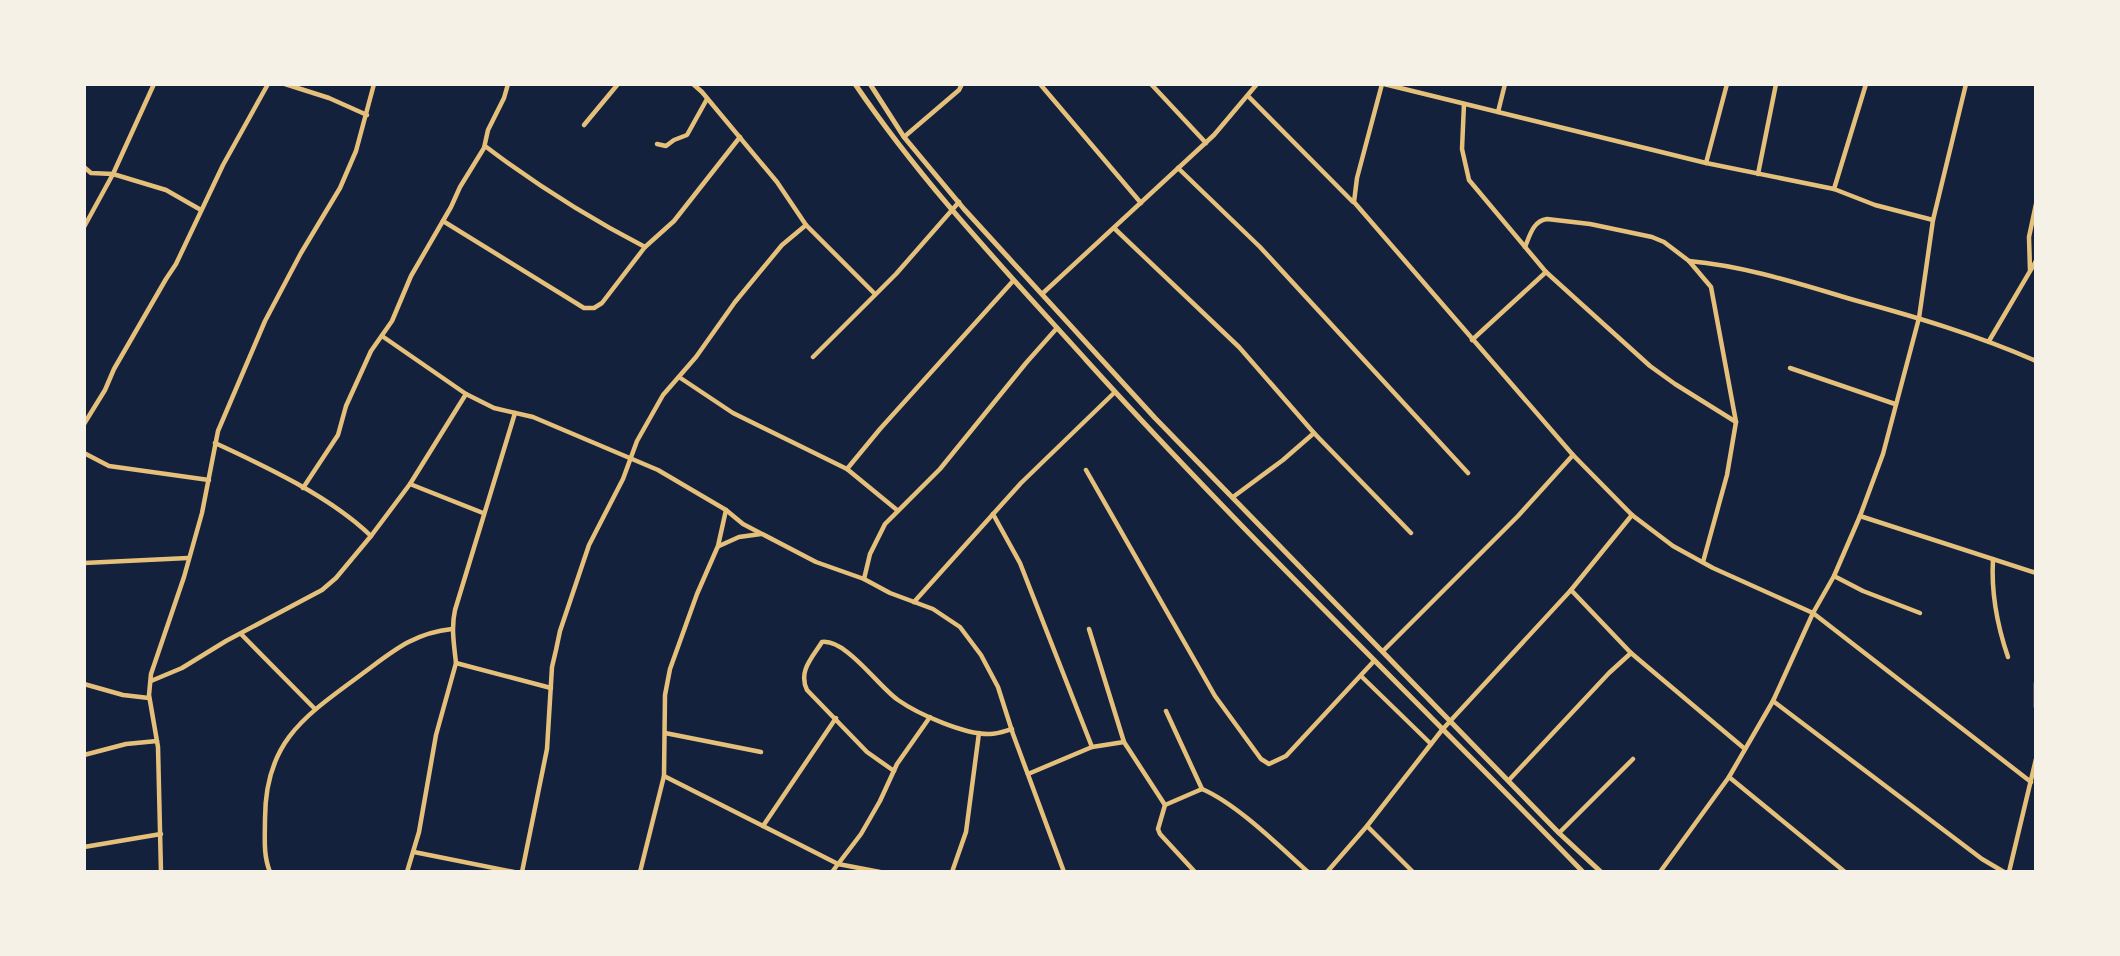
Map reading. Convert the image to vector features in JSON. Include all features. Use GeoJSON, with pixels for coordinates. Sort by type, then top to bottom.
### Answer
{"type":"FeatureCollection","features":[{"type":"Feature","properties":{"kind":"street"},"geometry":{"type":"LineString","coordinates":[[84,227],[113,174],[154,84]]}},
{"type":"Feature","properties":{"kind":"street"},"geometry":{"type":"LineString","coordinates":[[84,424],[176,264],[201,210],[268,84]]}},
{"type":"Feature","properties":{"kind":"street"},"geometry":{"type":"LineString","coordinates":[[285,84],[329,98],[367,115]]}},
{"type":"Feature","properties":{"kind":"street"},"geometry":{"type":"LineString","coordinates":[[161,872],[157,741],[149,698],[150,681],[202,513],[215,443],[234,389],[265,321],[340,188],[356,151],[374,84]]}},
{"type":"Feature","properties":{"kind":"street"},"geometry":{"type":"LineString","coordinates":[[303,488],[338,435],[352,392],[371,351],[392,321],[411,276],[485,146],[488,130],[508,84]]}},
{"type":"Feature","properties":{"kind":"street"},"geometry":{"type":"LineString","coordinates":[[584,125],[618,84]]}},
{"type":"Feature","properties":{"kind":"street"},"geometry":{"type":"LineString","coordinates":[[855,84],[897,144],[951,211],[1146,427],[1584,872]]}},
{"type":"Feature","properties":{"kind":"street"},"geometry":{"type":"LineString","coordinates":[[870,84],[904,137],[959,202],[1155,418],[1559,833],[1601,872]]}},
{"type":"Feature","properties":{"kind":"street"},"geometry":{"type":"LineString","coordinates":[[904,137],[959,90],[962,84]]}},
{"type":"Feature","properties":{"kind":"street"},"geometry":{"type":"LineString","coordinates":[[1040,84],[1141,203]]}},
{"type":"Feature","properties":{"kind":"street"},"geometry":{"type":"LineString","coordinates":[[1152,84],[1206,143]]}},
{"type":"Feature","properties":{"kind":"street"},"geometry":{"type":"LineString","coordinates":[[1042,294],[1206,143],[1257,84]]}},
{"type":"Feature","properties":{"kind":"street"},"geometry":{"type":"LineString","coordinates":[[1354,202],[1357,177],[1383,84],[1706,163],[1834,189],[1875,205],[1933,220]]}},
{"type":"Feature","properties":{"kind":"street"},"geometry":{"type":"LineString","coordinates":[[1498,112],[1505,84]]}},
{"type":"Feature","properties":{"kind":"street"},"geometry":{"type":"LineString","coordinates":[[1706,163],[1727,84]]}},
{"type":"Feature","properties":{"kind":"street"},"geometry":{"type":"LineString","coordinates":[[1758,174],[1776,84]]}},
{"type":"Feature","properties":{"kind":"street"},"geometry":{"type":"LineString","coordinates":[[1834,189],[1866,84]]}},
{"type":"Feature","properties":{"kind":"street"},"geometry":{"type":"LineString","coordinates":[[1660,872],[1729,777],[1773,701],[1860,516],[1883,454],[1919,318],[1933,220],[1966,84]]}},
{"type":"Feature","properties":{"kind":"street"},"geometry":{"type":"LineString","coordinates":[[695,85],[777,182],[806,225],[875,294]]}},
{"type":"Feature","properties":{"kind":"street"},"geometry":{"type":"LineString","coordinates":[[1248,96],[1354,202],[1573,455],[1632,515],[1673,546],[1813,613],[2031,782]]}},
{"type":"Feature","properties":{"kind":"street"},"geometry":{"type":"LineString","coordinates":[[657,144],[666,146],[687,135],[708,99]]}},
{"type":"Feature","properties":{"kind":"street"},"geometry":{"type":"LineString","coordinates":[[1464,104],[1462,149],[1469,180],[1546,272],[1650,366],[1736,422]]}},
{"type":"Feature","properties":{"kind":"street"},"geometry":{"type":"LineString","coordinates":[[443,221],[584,308],[594,307],[603,303],[645,247],[674,221],[740,137]]}},
{"type":"Feature","properties":{"kind":"street"},"geometry":{"type":"LineString","coordinates":[[485,146],[517,170],[603,225],[645,247]]}},
{"type":"Feature","properties":{"kind":"street"},"geometry":{"type":"LineString","coordinates":[[84,167],[91,173],[113,174],[166,190],[201,210]]}},
{"type":"Feature","properties":{"kind":"street"},"geometry":{"type":"LineString","coordinates":[[1178,168],[1259,247],[1468,473]]}},
{"type":"Feature","properties":{"kind":"street"},"geometry":{"type":"LineString","coordinates":[[813,357],[907,262],[959,202]]}},
{"type":"Feature","properties":{"kind":"street"},"geometry":{"type":"LineString","coordinates":[[2030,271],[2029,237],[2036,204]]}},
{"type":"Feature","properties":{"kind":"street"},"geometry":{"type":"LineString","coordinates":[[1525,247],[1534,225],[1539,220],[1602,226],[1664,242],[1689,261],[1711,287],[1736,422],[1727,475],[1703,562]]}},
{"type":"Feature","properties":{"kind":"street"},"geometry":{"type":"LineString","coordinates":[[522,872],[547,749],[551,688],[560,631],[589,545],[612,502],[637,441],[663,395],[774,255],[806,225]]}},
{"type":"Feature","properties":{"kind":"street"},"geometry":{"type":"LineString","coordinates":[[1114,228],[1239,347],[1314,433],[1411,533]]}},
{"type":"Feature","properties":{"kind":"street"},"geometry":{"type":"LineString","coordinates":[[1689,261],[1726,265],[1919,318],[1989,341],[2036,361]]}},
{"type":"Feature","properties":{"kind":"street"},"geometry":{"type":"LineString","coordinates":[[1989,341],[2036,261]]}},
{"type":"Feature","properties":{"kind":"street"},"geometry":{"type":"LineString","coordinates":[[1472,340],[1546,272]]}},
{"type":"Feature","properties":{"kind":"street"},"geometry":{"type":"LineString","coordinates":[[847,469],[1013,281]]}},
{"type":"Feature","properties":{"kind":"street"},"geometry":{"type":"LineString","coordinates":[[864,579],[877,538],[885,524],[940,469],[1056,328]]}},
{"type":"Feature","properties":{"kind":"street"},"geometry":{"type":"LineString","coordinates":[[382,336],[466,394],[494,408],[533,417],[659,470],[726,510],[743,524],[816,562],[864,579],[933,609],[968,635],[998,687],[1064,872]]}},
{"type":"Feature","properties":{"kind":"street"},"geometry":{"type":"LineString","coordinates":[[1790,368],[1895,404]]}},
{"type":"Feature","properties":{"kind":"street"},"geometry":{"type":"LineString","coordinates":[[679,377],[733,413],[847,469],[897,510]]}},
{"type":"Feature","properties":{"kind":"street"},"geometry":{"type":"LineString","coordinates":[[914,602],[993,514],[1115,392]]}},
{"type":"Feature","properties":{"kind":"street"},"geometry":{"type":"LineString","coordinates":[[150,681],[182,668],[328,586],[371,536],[410,484],[466,394]]}},
{"type":"Feature","properties":{"kind":"street"},"geometry":{"type":"LineString","coordinates":[[407,872],[414,852],[436,735],[456,663],[452,629],[455,610],[515,413]]}},
{"type":"Feature","properties":{"kind":"street"},"geometry":{"type":"LineString","coordinates":[[1233,497],[1314,433]]}},
{"type":"Feature","properties":{"kind":"street"},"geometry":{"type":"LineString","coordinates":[[215,443],[303,488],[355,521],[371,536]]}},
{"type":"Feature","properties":{"kind":"street"},"geometry":{"type":"LineString","coordinates":[[84,453],[109,466],[209,481]]}},
{"type":"Feature","properties":{"kind":"street"},"geometry":{"type":"LineString","coordinates":[[1383,651],[1518,516],[1573,455]]}},
{"type":"Feature","properties":{"kind":"street"},"geometry":{"type":"LineString","coordinates":[[1086,470],[1215,696],[1261,759],[1269,764],[1286,756],[1374,661]]}},
{"type":"Feature","properties":{"kind":"street"},"geometry":{"type":"LineString","coordinates":[[410,484],[484,513]]}},
{"type":"Feature","properties":{"kind":"street"},"geometry":{"type":"LineString","coordinates":[[640,872],[664,776],[665,695],[670,668],[718,546],[726,510]]}},
{"type":"Feature","properties":{"kind":"street"},"geometry":{"type":"LineString","coordinates":[[993,514],[1020,562],[1092,747]]}},
{"type":"Feature","properties":{"kind":"street"},"geometry":{"type":"LineString","coordinates":[[1327,872],[1367,827],[1442,730],[1571,590],[1632,515]]}},
{"type":"Feature","properties":{"kind":"street"},"geometry":{"type":"LineString","coordinates":[[1860,516],[2036,573]]}},
{"type":"Feature","properties":{"kind":"street"},"geometry":{"type":"LineString","coordinates":[[718,546],[739,537],[763,534]]}},
{"type":"Feature","properties":{"kind":"street"},"geometry":{"type":"LineString","coordinates":[[84,563],[188,558]]}},
{"type":"Feature","properties":{"kind":"street"},"geometry":{"type":"LineString","coordinates":[[1993,559],[1993,597],[2000,634],[2008,657]]}},
{"type":"Feature","properties":{"kind":"street"},"geometry":{"type":"LineString","coordinates":[[1834,576],[1863,591],[1920,612]]}},
{"type":"Feature","properties":{"kind":"street"},"geometry":{"type":"LineString","coordinates":[[1571,590],[1631,653],[1745,749]]}},
{"type":"Feature","properties":{"kind":"street"},"geometry":{"type":"LineString","coordinates":[[270,872],[264,846],[267,784],[283,744],[315,709],[389,653],[432,631],[452,629]]}},
{"type":"Feature","properties":{"kind":"street"},"geometry":{"type":"LineString","coordinates":[[1089,629],[1124,742],[1165,806]]}},
{"type":"Feature","properties":{"kind":"street"},"geometry":{"type":"LineString","coordinates":[[241,634],[315,709]]}},
{"type":"Feature","properties":{"kind":"street"},"geometry":{"type":"LineString","coordinates":[[894,771],[867,752],[807,690],[803,681],[804,670],[822,642],[838,645],[898,700],[931,716],[979,733],[990,734],[1012,729]]}},
{"type":"Feature","properties":{"kind":"street"},"geometry":{"type":"LineString","coordinates":[[1509,780],[1631,653]]}},
{"type":"Feature","properties":{"kind":"street"},"geometry":{"type":"LineString","coordinates":[[456,663],[551,688]]}},
{"type":"Feature","properties":{"kind":"street"},"geometry":{"type":"LineString","coordinates":[[1361,676],[1431,744]]}},
{"type":"Feature","properties":{"kind":"street"},"geometry":{"type":"LineString","coordinates":[[2036,683],[2036,707]]}},
{"type":"Feature","properties":{"kind":"street"},"geometry":{"type":"LineString","coordinates":[[84,684],[123,695],[149,698]]}},
{"type":"Feature","properties":{"kind":"street"},"geometry":{"type":"LineString","coordinates":[[1773,701],[1982,859],[2007,872],[2036,759]]}},
{"type":"Feature","properties":{"kind":"street"},"geometry":{"type":"LineString","coordinates":[[1166,712],[1202,789],[1241,814],[1308,872]]}},
{"type":"Feature","properties":{"kind":"street"},"geometry":{"type":"LineString","coordinates":[[832,872],[861,834],[894,771],[931,716]]}},
{"type":"Feature","properties":{"kind":"street"},"geometry":{"type":"LineString","coordinates":[[763,826],[836,718]]}},
{"type":"Feature","properties":{"kind":"street"},"geometry":{"type":"LineString","coordinates":[[665,733],[761,752]]}},
{"type":"Feature","properties":{"kind":"street"},"geometry":{"type":"LineString","coordinates":[[952,872],[967,832],[979,733]]}},
{"type":"Feature","properties":{"kind":"street"},"geometry":{"type":"LineString","coordinates":[[84,754],[126,744],[157,741]]}},
{"type":"Feature","properties":{"kind":"street"},"geometry":{"type":"LineString","coordinates":[[1028,774],[1092,747],[1124,742]]}},
{"type":"Feature","properties":{"kind":"street"},"geometry":{"type":"LineString","coordinates":[[1559,833],[1633,760]]}},
{"type":"Feature","properties":{"kind":"street"},"geometry":{"type":"LineString","coordinates":[[664,776],[838,864],[880,872]]}},
{"type":"Feature","properties":{"kind":"street"},"geometry":{"type":"LineString","coordinates":[[1729,777],[1845,872]]}},
{"type":"Feature","properties":{"kind":"street"},"geometry":{"type":"LineString","coordinates":[[1195,872],[1158,829],[1165,806],[1202,789]]}},
{"type":"Feature","properties":{"kind":"street"},"geometry":{"type":"LineString","coordinates":[[1367,827],[1413,872]]}},
{"type":"Feature","properties":{"kind":"street"},"geometry":{"type":"LineString","coordinates":[[84,847],[161,834]]}},
{"type":"Feature","properties":{"kind":"street"},"geometry":{"type":"LineString","coordinates":[[414,852],[514,872]]}}]}
